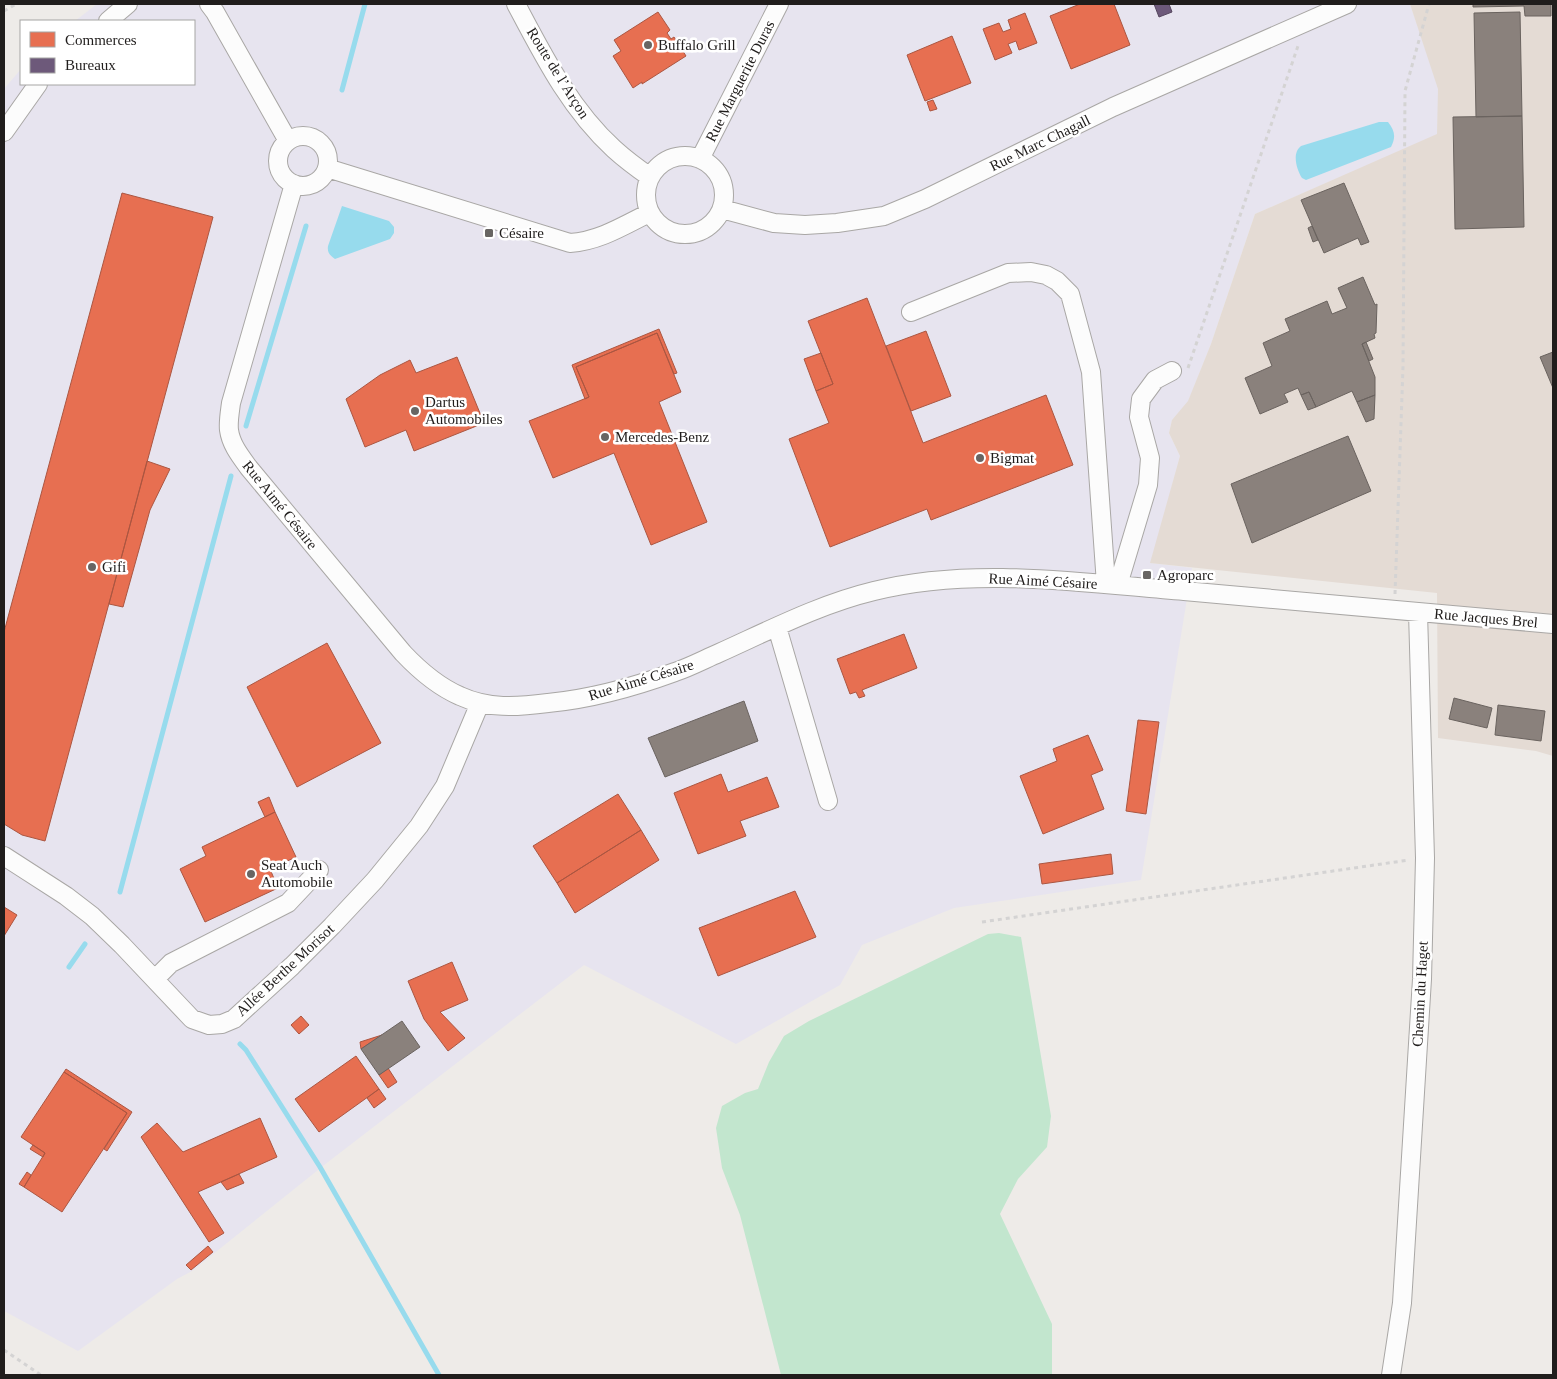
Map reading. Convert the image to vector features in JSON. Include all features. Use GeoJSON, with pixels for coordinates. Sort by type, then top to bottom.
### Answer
{"type":"FeatureCollection","features":[{"type":"Feature","properties":{"kind":"street"},"geometry":{"type":"LineString","coordinates":[[109,20],[128,4]]}},
{"type":"Feature","properties":{"kind":"street"},"geometry":{"type":"LineString","coordinates":[[209,4],[288,141]]}},
{"type":"Feature","properties":{"kind":"street","name":"Route de l’Arçon"},"geometry":{"type":"LineString","coordinates":[[516,4],[559,80],[591,125],[614,149],[650,177]]}},
{"type":"Feature","properties":{"kind":"street","name":"Rue Marguerite Duras"},"geometry":{"type":"LineString","coordinates":[[700,159],[779,4]]}},
{"type":"Feature","properties":{"kind":"street","name":"Rue Marc Chagall"},"geometry":{"type":"LineString","coordinates":[[722,209],[774,222],[805,225],[837,223],[884,216],[925,199],[1113,107],[1347,4]]}},
{"type":"Feature","properties":{"kind":"street"},"geometry":{"type":"LineString","coordinates":[[4,132],[37,85]]}},
{"type":"Feature","properties":{"kind":"street"},"geometry":{"type":"LineString","coordinates":[[297,136],[308,136],[317,140],[324,148],[328,157],[327,168],[320,179],[308,186],[294,184],[286,180],[278,164],[282,147],[297,136]]}},
{"type":"Feature","properties":{"kind":"street"},"geometry":{"type":"LineString","coordinates":[[681,156],[700,159],[714,169],[722,184],[724,201],[722,209],[711,224],[696,233],[678,234],[661,227],[649,213],[645,195],[650,177],[655,169],[671,158],[681,156]]}},
{"type":"Feature","properties":{"kind":"street"},"geometry":{"type":"LineString","coordinates":[[327,168],[570,243],[585,242],[603,236],[649,213]]}},
{"type":"Feature","properties":{"kind":"street","name":"Rue Aimé Césaire"},"geometry":{"type":"LineString","coordinates":[[294,184],[231,403],[229,429],[231,436],[240,456],[402,653],[429,678],[461,697],[499,706],[518,706],[572,701],[607,693],[676,672],[840,601],[874,591],[909,584],[950,579],[996,578],[1112,585],[1418,612]]}},
{"type":"Feature","properties":{"kind":"street"},"geometry":{"type":"LineString","coordinates":[[911,312],[1008,273],[1030,272],[1046,275],[1057,281],[1070,294],[1091,372],[1112,585]]}},
{"type":"Feature","properties":{"kind":"street"},"geometry":{"type":"LineString","coordinates":[[1112,585],[1148,485],[1150,458],[1139,416],[1141,399],[1154,380],[1180,370]]}},
{"type":"Feature","properties":{"kind":"street","name":"Rue Jacques Brel"},"geometry":{"type":"LineString","coordinates":[[1418,612],[1553,624]]}},
{"type":"Feature","properties":{"kind":"street","name":"Chemin du Haget"},"geometry":{"type":"LineString","coordinates":[[1390,1375],[1402,1303],[1422,979],[1424,858],[1418,612]]}},
{"type":"Feature","properties":{"kind":"street"},"geometry":{"type":"LineString","coordinates":[[777,627],[828,801]]}},
{"type":"Feature","properties":{"kind":"street","name":"Allée Berthe Morisot"},"geometry":{"type":"LineString","coordinates":[[4,856],[66,896],[92,916],[192,1019],[209,1025],[222,1024],[234,1018],[292,966],[332,926],[375,880],[419,826],[445,786],[480,703]]}},
{"type":"Feature","properties":{"kind":"street"},"geometry":{"type":"LineString","coordinates":[[155,979],[171,963],[288,903],[320,870]]}},
{"type":"Feature","properties":{"kind":"path"},"geometry":{"type":"LineString","coordinates":[[4,11],[16,4]]}},
{"type":"Feature","properties":{"kind":"path"},"geometry":{"type":"LineString","coordinates":[[1394,610],[1403,367],[1405,91],[1429,4]]}},
{"type":"Feature","properties":{"kind":"path"},"geometry":{"type":"LineString","coordinates":[[1180,370],[1307,22]]}},
{"type":"Feature","properties":{"kind":"path"},"geometry":{"type":"LineString","coordinates":[[982,922],[1424,858]]}},
{"type":"Feature","properties":{"kind":"path"},"geometry":{"type":"LineString","coordinates":[[4,1350],[41,1375]]}},
{"type":"Feature","properties":{"kind":"shaded area"},"geometry":{"type":"Polygon","coordinates":[[[97,4],[1410,4],[1439,89],[1437,135],[1255,214],[1211,344],[1188,402],[1172,420],[1169,433],[1180,456],[1151,563],[1192,568],[1141,880],[954,908],[862,945],[840,985],[736,1044],[584,965],[328,1162],[192,1271],[177,1279],[78,1351],[4,1311],[4,89],[20,70],[20,85],[195,85],[195,20],[76,20],[97,4]]]}},
{"type":"Feature","properties":{"kind":"shaded area"},"geometry":{"type":"Polygon","coordinates":[[[1410,4],[1553,4],[1553,756],[1536,751],[1438,738],[1437,593],[1150,563],[1180,456],[1169,433],[1172,420],[1188,401],[1211,344],[1255,214],[1437,134],[1438,89],[1410,4]]]}},
{"type":"Feature","properties":{"kind":"green space"},"geometry":{"type":"Polygon","coordinates":[[[999,933],[1021,937],[1051,1116],[1047,1147],[1018,1179],[1000,1214],[1052,1324],[1052,1375],[781,1375],[740,1215],[722,1168],[716,1128],[722,1106],[745,1093],[758,1089],[769,1062],[784,1036],[809,1021],[988,934],[999,933]]]}},
{"type":"Feature","properties":{"kind":"water"},"geometry":{"type":"Polygon","coordinates":[[[1379,122],[1388,122],[1392,128],[1394,140],[1391,147],[1306,180],[1302,178],[1296,161],[1298,149],[1301,146],[1379,122]]]}},
{"type":"Feature","properties":{"kind":"water"},"geometry":{"type":"Polygon","coordinates":[[[342,206],[389,221],[394,227],[394,233],[390,239],[335,259],[329,254],[328,246],[342,206]]]}},
{"type":"Feature","properties":{"kind":"building: Commerces"},"geometry":{"type":"Polygon","coordinates":[[[1080,4],[1114,4],[1130,45],[1071,69],[1050,16],[1080,4]]]}},
{"type":"Feature","properties":{"kind":"building: Commerces","name":"Buffalo Grill"},"geometry":{"type":"Polygon","coordinates":[[[658,12],[670,30],[667,33],[671,39],[674,37],[686,56],[633,88],[613,56],[621,51],[614,40],[658,12]]]}},
{"type":"Feature","properties":{"kind":"building: Commerces"},"geometry":{"type":"Polygon","coordinates":[[[1025,13],[1037,43],[1019,50],[1016,41],[1008,44],[1012,53],[995,60],[983,29],[999,23],[1003,32],[1011,29],[1008,20],[1025,13]]]}},
{"type":"Feature","properties":{"kind":"building: Commerces"},"geometry":{"type":"Polygon","coordinates":[[[952,36],[971,83],[925,101],[907,55],[952,36]]]}},
{"type":"Feature","properties":{"kind":"building: Commerces"},"geometry":{"type":"Polygon","coordinates":[[[933,100],[937,109],[930,111],[927,102],[933,100]]]}},
{"type":"Feature","properties":{"kind":"building: Commerces"},"geometry":{"type":"Polygon","coordinates":[[[122,193],[213,217],[45,841],[22,835],[4,824],[4,632],[122,193]]]}},
{"type":"Feature","properties":{"kind":"building: Commerces"},"geometry":{"type":"Polygon","coordinates":[[[867,298],[923,443],[1046,395],[1073,465],[931,520],[927,509],[830,547],[789,439],[829,423],[816,391],[833,384],[808,321],[867,298]]]}},
{"type":"Feature","properties":{"kind":"building: Commerces"},"geometry":{"type":"Polygon","coordinates":[[[659,329],[677,373],[674,374],[657,333],[576,367],[589,397],[585,399],[572,365],[659,329]]]}},
{"type":"Feature","properties":{"kind":"building: Commerces"},"geometry":{"type":"Polygon","coordinates":[[[926,331],[951,396],[911,411],[886,346],[926,331]]]}},
{"type":"Feature","properties":{"kind":"building: Commerces","name":"Mercedes-Benz"},"geometry":{"type":"Polygon","coordinates":[[[657,333],[681,392],[659,402],[707,522],[651,545],[614,453],[553,478],[529,421],[589,397],[576,367],[657,333]]]}},
{"type":"Feature","properties":{"kind":"building: Commerces"},"geometry":{"type":"Polygon","coordinates":[[[821,353],[833,384],[816,391],[804,359],[821,353]]]}},
{"type":"Feature","properties":{"kind":"building: Commerces","name":"Dartus Automobiles"},"geometry":{"type":"Polygon","coordinates":[[[457,357],[484,423],[414,451],[406,430],[365,447],[346,399],[380,375],[410,360],[416,373],[457,357]]]}},
{"type":"Feature","properties":{"kind":"building: Commerces"},"geometry":{"type":"Polygon","coordinates":[[[147,461],[170,469],[150,510],[123,607],[109,604],[147,461]]]}},
{"type":"Feature","properties":{"kind":"building: Commerces"},"geometry":{"type":"Polygon","coordinates":[[[904,634],[917,668],[862,690],[865,696],[859,698],[856,692],[850,694],[837,659],[904,634]]]}},
{"type":"Feature","properties":{"kind":"building: Commerces"},"geometry":{"type":"Polygon","coordinates":[[[327,643],[381,743],[297,787],[247,687],[327,643]]]}},
{"type":"Feature","properties":{"kind":"building: Commerces"},"geometry":{"type":"Polygon","coordinates":[[[1138,720],[1159,722],[1146,814],[1126,811],[1138,720]]]}},
{"type":"Feature","properties":{"kind":"building: Commerces"},"geometry":{"type":"Polygon","coordinates":[[[1088,735],[1103,770],[1091,775],[1104,809],[1043,834],[1020,776],[1057,761],[1053,749],[1088,735]]]}},
{"type":"Feature","properties":{"kind":"building: Commerces"},"geometry":{"type":"Polygon","coordinates":[[[721,774],[728,792],[767,777],[779,807],[740,821],[746,836],[698,854],[674,793],[721,774]]]}},
{"type":"Feature","properties":{"kind":"building: Commerces"},"geometry":{"type":"Polygon","coordinates":[[[618,794],[641,830],[557,883],[533,846],[618,794]]]}},
{"type":"Feature","properties":{"kind":"building: Commerces"},"geometry":{"type":"Polygon","coordinates":[[[269,797],[275,812],[265,817],[258,802],[269,797]]]}},
{"type":"Feature","properties":{"kind":"building: Commerces"},"geometry":{"type":"Polygon","coordinates":[[[275,812],[296,857],[270,869],[278,888],[205,922],[180,869],[206,856],[202,847],[275,812]]]}},
{"type":"Feature","properties":{"kind":"building: Commerces"},"geometry":{"type":"Polygon","coordinates":[[[641,830],[659,860],[575,913],[557,883],[641,830]]]}},
{"type":"Feature","properties":{"kind":"building: Commerces"},"geometry":{"type":"Polygon","coordinates":[[[1111,854],[1113,874],[1042,884],[1039,864],[1111,854]]]}},
{"type":"Feature","properties":{"kind":"building: Commerces"},"geometry":{"type":"Polygon","coordinates":[[[795,891],[816,937],[718,976],[699,928],[795,891]]]}},
{"type":"Feature","properties":{"kind":"building: Commerces"},"geometry":{"type":"Polygon","coordinates":[[[4,907],[17,915],[4,936],[4,907]]]}},
{"type":"Feature","properties":{"kind":"building: Commerces"},"geometry":{"type":"Polygon","coordinates":[[[452,962],[468,1000],[440,1012],[465,1038],[448,1051],[424,1019],[408,981],[452,962]]]}},
{"type":"Feature","properties":{"kind":"building: Commerces"},"geometry":{"type":"Polygon","coordinates":[[[301,1016],[309,1025],[299,1034],[291,1025],[301,1016]]]}},
{"type":"Feature","properties":{"kind":"building: Commerces"},"geometry":{"type":"Polygon","coordinates":[[[382,1035],[361,1049],[360,1042],[382,1035]]]}},
{"type":"Feature","properties":{"kind":"building: Commerces"},"geometry":{"type":"Polygon","coordinates":[[[356,1056],[379,1089],[319,1132],[295,1099],[356,1056]]]}},
{"type":"Feature","properties":{"kind":"building: Commerces"},"geometry":{"type":"Polygon","coordinates":[[[388,1068],[397,1082],[388,1088],[379,1075],[388,1068]]]}},
{"type":"Feature","properties":{"kind":"building: Commerces"},"geometry":{"type":"Polygon","coordinates":[[[66,1069],[132,1112],[107,1151],[104,1149],[127,1113],[64,1072],[66,1069]]]}},
{"type":"Feature","properties":{"kind":"building: Commerces"},"geometry":{"type":"Polygon","coordinates":[[[64,1072],[127,1113],[62,1212],[24,1187],[45,1153],[21,1137],[64,1072]]]}},
{"type":"Feature","properties":{"kind":"building: Commerces"},"geometry":{"type":"Polygon","coordinates":[[[379,1089],[386,1099],[374,1108],[367,1098],[379,1089]]]}},
{"type":"Feature","properties":{"kind":"building: Commerces"},"geometry":{"type":"Polygon","coordinates":[[[260,1118],[277,1157],[198,1192],[224,1233],[209,1242],[141,1137],[157,1123],[183,1152],[260,1118]]]}},
{"type":"Feature","properties":{"kind":"building: Commerces"},"geometry":{"type":"Polygon","coordinates":[[[33,1145],[45,1153],[43,1157],[30,1149],[33,1145]]]}},
{"type":"Feature","properties":{"kind":"building: Commerces"},"geometry":{"type":"Polygon","coordinates":[[[27,1172],[31,1175],[24,1187],[19,1184],[27,1172]]]}},
{"type":"Feature","properties":{"kind":"building: Commerces"},"geometry":{"type":"Polygon","coordinates":[[[239,1174],[244,1183],[227,1190],[221,1182],[239,1174]]]}},
{"type":"Feature","properties":{"kind":"building: Commerces"},"geometry":{"type":"Polygon","coordinates":[[[208,1246],[213,1252],[191,1270],[186,1265],[208,1246]]]}},
{"type":"Feature","properties":{"kind":"building: Bureaux"},"geometry":{"type":"Polygon","coordinates":[[[1154,4],[1169,4],[1172,12],[1159,17],[1154,4]]]}},
{"type":"Feature","properties":{"kind":"building: Industrie"},"geometry":{"type":"Polygon","coordinates":[[[1473,4],[1551,4],[1551,16],[1525,16],[1524,6],[1473,7],[1473,4]]]}},
{"type":"Feature","properties":{"kind":"building: Industrie"},"geometry":{"type":"Polygon","coordinates":[[[1520,12],[1522,116],[1476,117],[1474,13],[1520,12]]]}},
{"type":"Feature","properties":{"kind":"building: Industrie"},"geometry":{"type":"Polygon","coordinates":[[[1522,116],[1524,227],[1455,229],[1453,117],[1522,116]]]}},
{"type":"Feature","properties":{"kind":"building: Industrie"},"geometry":{"type":"Polygon","coordinates":[[[1344,183],[1369,242],[1361,245],[1358,238],[1324,253],[1301,200],[1344,183]]]}},
{"type":"Feature","properties":{"kind":"building: Industrie"},"geometry":{"type":"Polygon","coordinates":[[[1312,226],[1318,240],[1313,242],[1308,228],[1312,226]]]}},
{"type":"Feature","properties":{"kind":"building: Industrie"},"geometry":{"type":"Polygon","coordinates":[[[1363,277],[1375,305],[1377,304],[1375,338],[1362,344],[1375,377],[1375,395],[1357,402],[1352,391],[1316,407],[1309,392],[1301,395],[1298,388],[1284,394],[1288,402],[1260,414],[1245,378],[1272,366],[1263,343],[1290,331],[1285,319],[1327,301],[1332,314],[1347,308],[1338,288],[1363,277]]]}},
{"type":"Feature","properties":{"kind":"building: Industrie"},"geometry":{"type":"Polygon","coordinates":[[[1366,342],[1373,359],[1369,361],[1362,344],[1366,342]]]}},
{"type":"Feature","properties":{"kind":"building: Industrie"},"geometry":{"type":"Polygon","coordinates":[[[1553,352],[1553,388],[1540,357],[1553,352]]]}},
{"type":"Feature","properties":{"kind":"building: Industrie"},"geometry":{"type":"Polygon","coordinates":[[[1309,392],[1316,407],[1308,410],[1301,395],[1309,392]]]}},
{"type":"Feature","properties":{"kind":"building: Industrie"},"geometry":{"type":"Polygon","coordinates":[[[1375,395],[1374,419],[1366,422],[1357,402],[1375,395]]]}},
{"type":"Feature","properties":{"kind":"building: Industrie"},"geometry":{"type":"Polygon","coordinates":[[[1348,436],[1371,491],[1252,543],[1231,484],[1348,436]]]}},
{"type":"Feature","properties":{"kind":"building: Industrie"},"geometry":{"type":"Polygon","coordinates":[[[1454,698],[1492,708],[1487,728],[1449,719],[1454,698]]]}},
{"type":"Feature","properties":{"kind":"building: Industrie"},"geometry":{"type":"Polygon","coordinates":[[[744,701],[758,741],[665,777],[648,738],[744,701]]]}},
{"type":"Feature","properties":{"kind":"building: Industrie"},"geometry":{"type":"Polygon","coordinates":[[[1498,705],[1545,711],[1541,741],[1495,735],[1498,705]]]}},
{"type":"Feature","properties":{"kind":"building: Industrie"},"geometry":{"type":"Polygon","coordinates":[[[402,1021],[420,1047],[379,1075],[361,1049],[402,1021]]]}},
{"type":"Feature","properties":{"kind":"waterway"},"geometry":{"type":"LineString","coordinates":[[342,90],[365,4]]}},
{"type":"Feature","properties":{"kind":"waterway"},"geometry":{"type":"LineString","coordinates":[[246,426],[306,226]]}},
{"type":"Feature","properties":{"kind":"waterway"},"geometry":{"type":"LineString","coordinates":[[120,892],[231,476]]}},
{"type":"Feature","properties":{"kind":"waterway"},"geometry":{"type":"LineString","coordinates":[[69,967],[85,944]]}},
{"type":"Feature","properties":{"kind":"waterway"},"geometry":{"type":"LineString","coordinates":[[240,1044],[246,1050],[320,1167],[439,1375]]}},
{"type":"Feature","properties":{"kind":"place","name":"Buffalo Grill"},"geometry":{"type":"Point","coordinates":[648,45]}},
{"type":"Feature","properties":{"kind":"place","name":"Césaire"},"geometry":{"type":"Point","coordinates":[489,233]}},
{"type":"Feature","properties":{"kind":"place","name":"Dartus Automobiles"},"geometry":{"type":"Point","coordinates":[415,411]}},
{"type":"Feature","properties":{"kind":"place","name":"Mercedes-Benz"},"geometry":{"type":"Point","coordinates":[605,437]}},
{"type":"Feature","properties":{"kind":"place","name":"Bigmat"},"geometry":{"type":"Point","coordinates":[980,458]}},
{"type":"Feature","properties":{"kind":"place","name":"Gifi"},"geometry":{"type":"Point","coordinates":[92,567]}},
{"type":"Feature","properties":{"kind":"place","name":"Agroparc"},"geometry":{"type":"Point","coordinates":[1147,575]}},
{"type":"Feature","properties":{"kind":"place","name":"Seat Auch Automobile"},"geometry":{"type":"Point","coordinates":[251,874]}}]}
